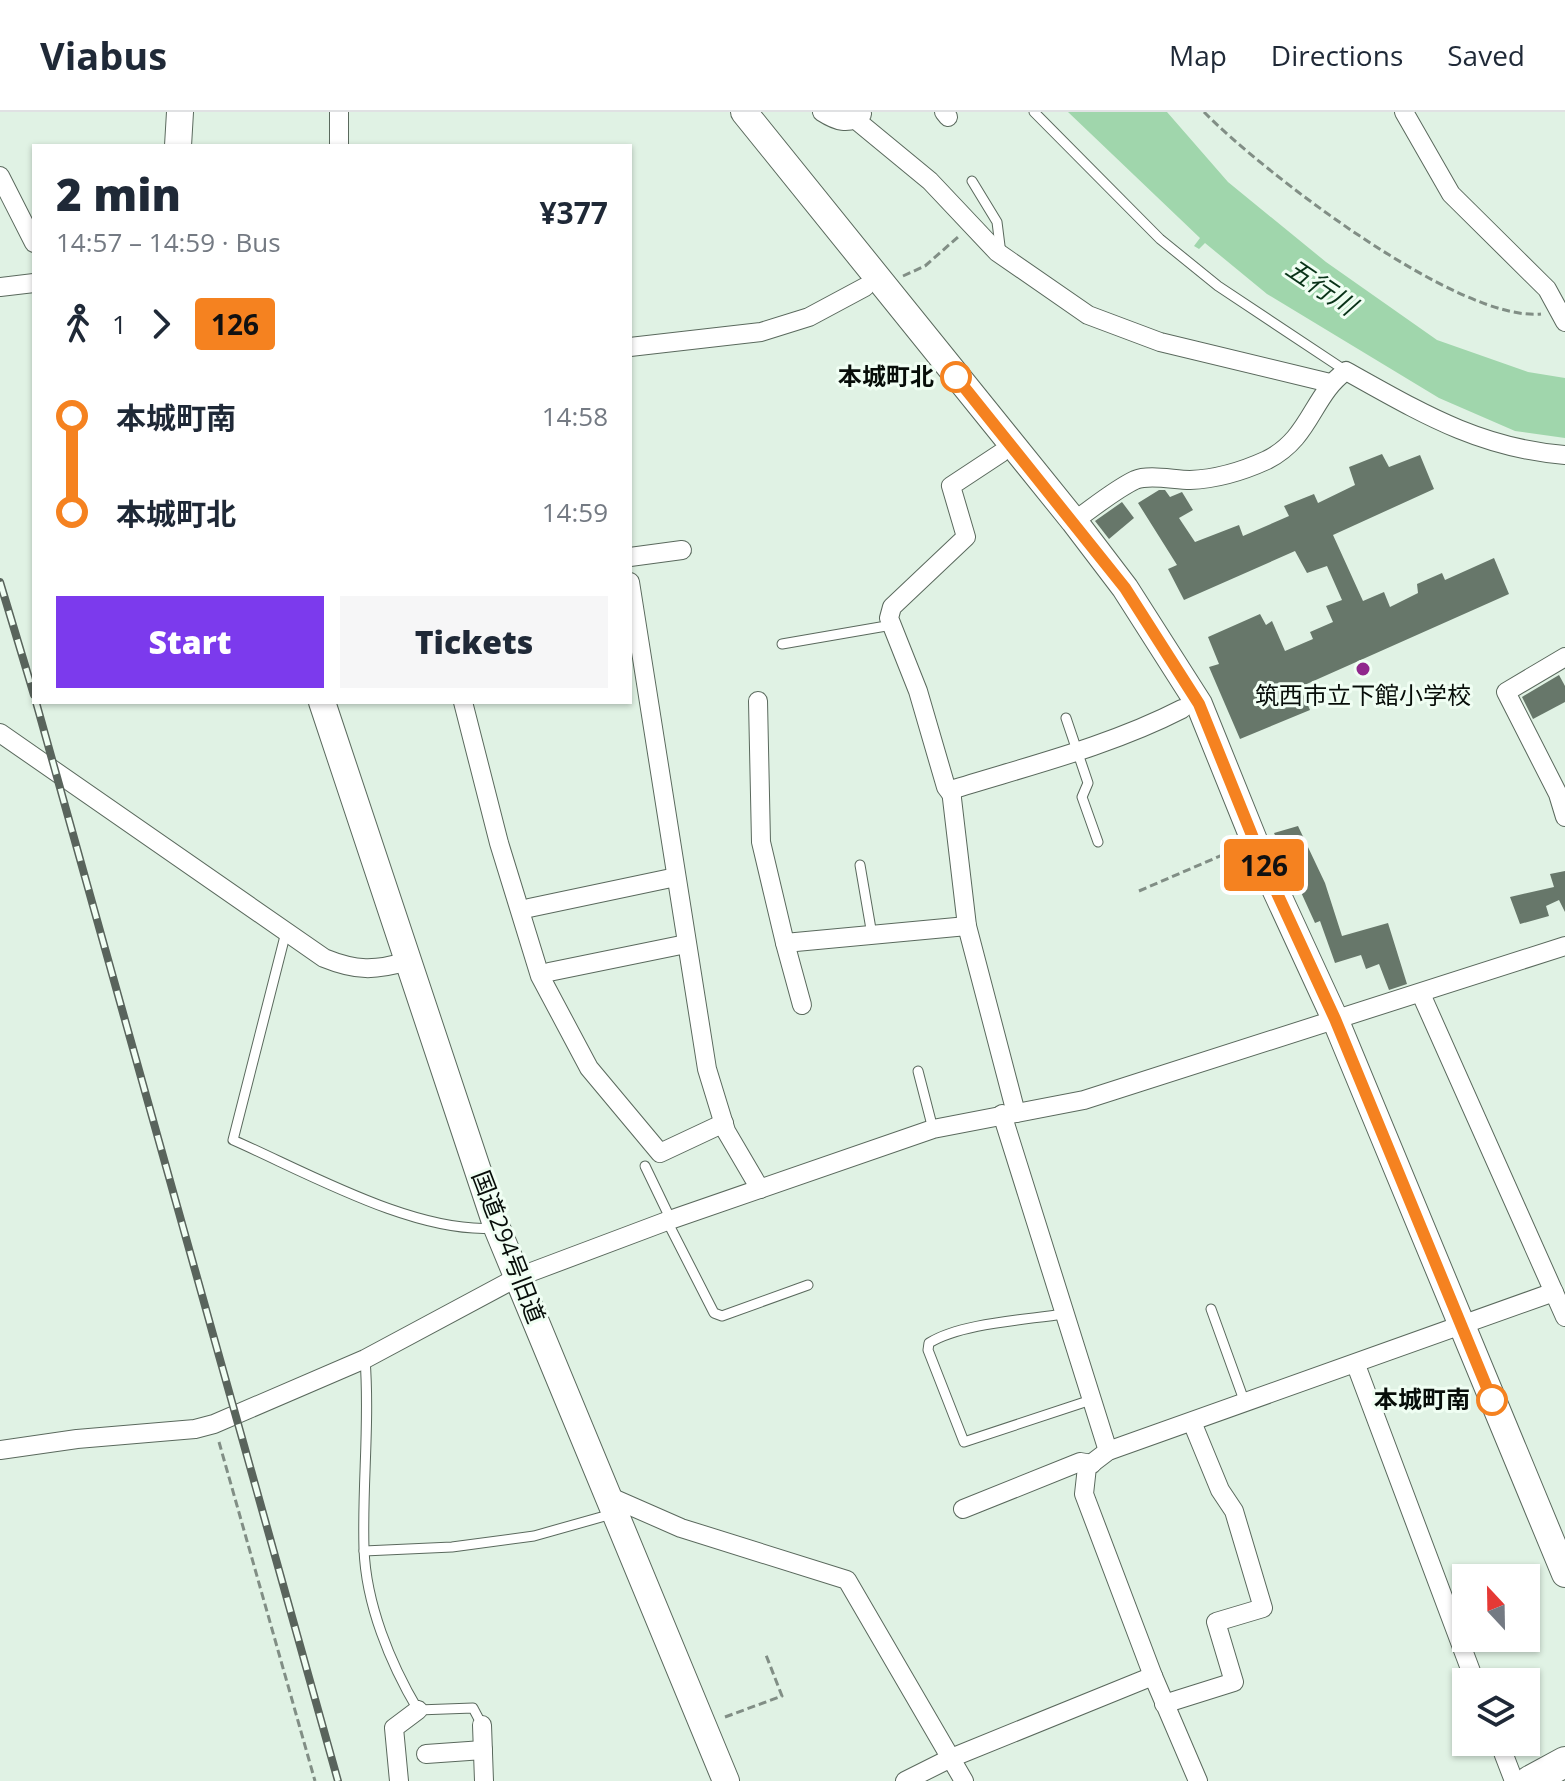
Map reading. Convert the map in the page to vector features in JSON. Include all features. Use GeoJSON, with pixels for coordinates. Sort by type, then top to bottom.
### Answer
{"type":"FeatureCollection","features":[{"type":"Feature","properties":{"kind":"main road"},"geometry":{"type":"LineString","coordinates":[[1530,1781],[1565,1762]]}},
{"type":"Feature","properties":{"kind":"street"},"geometry":{"type":"LineString","coordinates":[[339,112],[339,144]]}},
{"type":"Feature","properties":{"kind":"street"},"geometry":{"type":"LineString","coordinates":[[744,112],[1074,521],[1133,600],[1199,704],[1254,841],[1335,1019],[1565,1574]]}},
{"type":"Feature","properties":{"kind":"street"},"geometry":{"type":"LineString","coordinates":[[822,112],[842,122],[860,116],[930,181],[980,238],[1001,256],[1088,315],[1160,342],[1330,383]]}},
{"type":"Feature","properties":{"kind":"street"},"geometry":{"type":"LineString","coordinates":[[1404,112],[1451,194],[1547,289],[1562,317]]}},
{"type":"Feature","properties":{"kind":"street"},"geometry":{"type":"LineString","coordinates":[[177,113],[178,144]]}},
{"type":"Feature","properties":{"kind":"street"},"geometry":{"type":"LineString","coordinates":[[0,176],[32,239]]}},
{"type":"Feature","properties":{"kind":"street"},"geometry":{"type":"LineString","coordinates":[[1547,289],[1565,282]]}},
{"type":"Feature","properties":{"kind":"street"},"geometry":{"type":"LineString","coordinates":[[0,287],[32,283]]}},
{"type":"Feature","properties":{"kind":"street"},"geometry":{"type":"LineString","coordinates":[[632,347],[761,332],[809,317],[865,287]]}},
{"type":"Feature","properties":{"kind":"street"},"geometry":{"type":"LineString","coordinates":[[1074,521],[1137,478],[1193,480],[1238,472],[1269,458],[1294,442],[1309,423],[1330,383],[1346,371],[1452,430],[1524,452],[1565,455]]}},
{"type":"Feature","properties":{"kind":"street"},"geometry":{"type":"LineString","coordinates":[[952,795],[946,787],[918,691],[889,618],[892,607],[966,537],[951,486],[1001,453]]}},
{"type":"Feature","properties":{"kind":"street"},"geometry":{"type":"LineString","coordinates":[[632,557],[682,550]]}},
{"type":"Feature","properties":{"kind":"street"},"geometry":{"type":"LineString","coordinates":[[632,609],[637,675],[676,877],[707,1069],[724,1123],[760,1189]]}},
{"type":"Feature","properties":{"kind":"street"},"geometry":{"type":"LineString","coordinates":[[1565,657],[1506,692],[1558,794],[1565,817]]}},
{"type":"Feature","properties":{"kind":"street"},"geometry":{"type":"LineString","coordinates":[[758,701],[761,842],[802,1005]]}},
{"type":"Feature","properties":{"kind":"street","name":"国道294号旧道"},"geometry":{"type":"LineString","coordinates":[[323,704],[497,1228],[726,1781]]}},
{"type":"Feature","properties":{"kind":"street"},"geometry":{"type":"LineString","coordinates":[[464,704],[499,843],[540,976],[589,1068],[660,1153],[724,1123]]}},
{"type":"Feature","properties":{"kind":"street"},"geometry":{"type":"LineString","coordinates":[[1108,1451],[1063,1314],[1009,1113],[967,926],[951,790],[1154,724],[1182,709]]}},
{"type":"Feature","properties":{"kind":"street"},"geometry":{"type":"LineString","coordinates":[[0,733],[324,958],[350,969],[374,971],[408,961]]}},
{"type":"Feature","properties":{"kind":"street"},"geometry":{"type":"LineString","coordinates":[[529,908],[676,877]]}},
{"type":"Feature","properties":{"kind":"street"},"geometry":{"type":"LineString","coordinates":[[785,943],[967,926]]}},
{"type":"Feature","properties":{"kind":"street"},"geometry":{"type":"LineString","coordinates":[[549,972],[686,944]]}},
{"type":"Feature","properties":{"kind":"street"},"geometry":{"type":"LineString","coordinates":[[0,1450],[77,1439],[195,1429],[214,1424],[365,1359],[518,1277],[669,1221],[933,1129],[1084,1100],[1565,946]]}},
{"type":"Feature","properties":{"kind":"street"},"geometry":{"type":"LineString","coordinates":[[1421,994],[1565,1317]]}},
{"type":"Feature","properties":{"kind":"street"},"geometry":{"type":"LineString","coordinates":[[1198,1781],[1164,1704],[1084,1494],[1087,1467],[1108,1451],[1554,1292]]}},
{"type":"Feature","properties":{"kind":"street"},"geometry":{"type":"LineString","coordinates":[[1356,1365],[1470,1668]]}},
{"type":"Feature","properties":{"kind":"street"},"geometry":{"type":"LineString","coordinates":[[1164,1704],[1234,1682],[1216,1622],[1263,1608],[1234,1511],[1220,1490],[1192,1422]]}},
{"type":"Feature","properties":{"kind":"street"},"geometry":{"type":"LineString","coordinates":[[963,1509],[1080,1462],[1092,1464]]}},
{"type":"Feature","properties":{"kind":"street"},"geometry":{"type":"LineString","coordinates":[[612,1504],[847,1580],[964,1781]]}},
{"type":"Feature","properties":{"kind":"street"},"geometry":{"type":"LineString","coordinates":[[905,1781],[951,1758],[1153,1676]]}},
{"type":"Feature","properties":{"kind":"street"},"geometry":{"type":"LineString","coordinates":[[399,1781],[394,1728],[418,1710]]}},
{"type":"Feature","properties":{"kind":"street"},"geometry":{"type":"LineString","coordinates":[[482,1725],[484,1781]]}},
{"type":"Feature","properties":{"kind":"street"},"geometry":{"type":"LineString","coordinates":[[426,1754],[483,1750]]}},
{"type":"Feature","properties":{"kind":"street"},"geometry":{"type":"LineString","coordinates":[[1504,1756],[1514,1781]]}},
{"type":"Feature","properties":{"kind":"lane"},"geometry":{"type":"LineString","coordinates":[[1034,112],[1083,165],[1160,239],[1218,286],[1346,371]]}},
{"type":"Feature","properties":{"kind":"lane"},"geometry":{"type":"LineString","coordinates":[[972,181],[997,222],[1001,256]]}},
{"type":"Feature","properties":{"kind":"lane"},"geometry":{"type":"LineString","coordinates":[[782,644],[892,625]]}},
{"type":"Feature","properties":{"kind":"lane"},"geometry":{"type":"LineString","coordinates":[[1066,718],[1088,783],[1082,797],[1098,842]]}},
{"type":"Feature","properties":{"kind":"lane"},"geometry":{"type":"LineString","coordinates":[[860,865],[872,935]]}},
{"type":"Feature","properties":{"kind":"lane"},"geometry":{"type":"LineString","coordinates":[[286,932],[233,1140],[424,1222],[470,1230],[497,1228]]}},
{"type":"Feature","properties":{"kind":"lane"},"geometry":{"type":"LineString","coordinates":[[918,1071],[933,1129]]}},
{"type":"Feature","properties":{"kind":"lane"},"geometry":{"type":"LineString","coordinates":[[645,1166],[714,1313],[722,1316],[808,1285]]}},
{"type":"Feature","properties":{"kind":"lane"},"geometry":{"type":"LineString","coordinates":[[1211,1309],[1245,1403]]}},
{"type":"Feature","properties":{"kind":"lane"},"geometry":{"type":"LineString","coordinates":[[1063,1314],[963,1331],[936,1339],[929,1343],[928,1350],[964,1442],[1091,1400]]}},
{"type":"Feature","properties":{"kind":"lane"},"geometry":{"type":"LineString","coordinates":[[365,1359],[368,1404],[364,1551],[386,1646],[418,1710],[473,1708],[482,1725]]}},
{"type":"Feature","properties":{"kind":"lane"},"geometry":{"type":"LineString","coordinates":[[364,1551],[452,1547],[534,1536],[612,1504]]}},
{"type":"Feature","properties":{"kind":"path"},"geometry":{"type":"LineString","coordinates":[[1204,112],[1293,191],[1356,234],[1451,288],[1524,315],[1562,317]]}},
{"type":"Feature","properties":{"kind":"path"},"geometry":{"type":"LineString","coordinates":[[895,279],[925,266],[962,233]]}},
{"type":"Feature","properties":{"kind":"path"},"geometry":{"type":"LineString","coordinates":[[1139,891],[1254,841]]}},
{"type":"Feature","properties":{"kind":"path"},"geometry":{"type":"LineString","coordinates":[[214,1424],[315,1781]]}},
{"type":"Feature","properties":{"kind":"path"},"geometry":{"type":"LineString","coordinates":[[716,1720],[782,1696],[766,1655]]}},
{"type":"Feature","properties":{"kind":"water","name":"五行川"},"geometry":{"type":"Polygon","coordinates":[[[1068,112],[1167,112],[1228,182],[1326,262],[1437,340],[1528,372],[1565,378],[1565,438],[1515,431],[1439,398],[1267,294],[1205,243],[1199,249],[1194,246],[1200,238],[1068,112]]]}},
{"type":"Feature","properties":{"kind":"building"},"geometry":{"type":"Polygon","coordinates":[[[1382,454],[1389,467],[1420,455],[1434,489],[1333,535],[1363,601],[1384,592],[1390,607],[1418,593],[1417,584],[1442,573],[1445,580],[1494,558],[1509,594],[1300,687],[1310,710],[1240,739],[1209,667],[1219,664],[1208,637],[1260,614],[1266,625],[1272,621],[1285,651],[1313,639],[1310,632],[1333,622],[1326,606],[1342,600],[1327,566],[1307,573],[1295,551],[1184,600],[1168,569],[1177,565],[1138,503],[1159,490],[1165,490],[1170,497],[1182,492],[1193,510],[1179,518],[1195,542],[1239,525],[1243,536],[1289,516],[1284,506],[1314,494],[1318,503],[1355,485],[1349,467],[1382,454]]]}},
{"type":"Feature","properties":{"kind":"building"},"geometry":{"type":"Polygon","coordinates":[[[1122,502],[1134,518],[1109,539],[1095,521],[1122,502]]]}},
{"type":"Feature","properties":{"kind":"building"},"geometry":{"type":"Polygon","coordinates":[[[1559,675],[1565,686],[1565,702],[1533,719],[1522,697],[1559,675]]]}},
{"type":"Feature","properties":{"kind":"building"},"geometry":{"type":"Polygon","coordinates":[[[1298,826],[1325,883],[1342,936],[1388,923],[1407,984],[1389,990],[1379,964],[1366,969],[1361,955],[1335,963],[1320,921],[1315,923],[1274,833],[1298,826]]]}},
{"type":"Feature","properties":{"kind":"building"},"geometry":{"type":"Polygon","coordinates":[[[1565,871],[1565,912],[1559,900],[1546,906],[1549,916],[1520,924],[1510,897],[1554,887],[1550,874],[1565,871]]]}},
{"type":"Feature","properties":{"kind":"railway"},"geometry":{"type":"LineString","coordinates":[[0,582],[32,688]]}},
{"type":"Feature","properties":{"kind":"railway"},"geometry":{"type":"LineString","coordinates":[[37,704],[338,1781]]}},
{"type":"Feature","properties":{"kind":"bus line","name":"126"},"geometry":{"type":"LineString","coordinates":[[956,377],[1125,588],[1199,704],[1264,865],[1335,1019],[1492,1400]]}},
{"type":"Feature","properties":{"kind":"place","name":"本城町北"},"geometry":{"type":"Point","coordinates":[956,377]}},
{"type":"Feature","properties":{"kind":"place","name":"筑西市立下館小学校"},"geometry":{"type":"Point","coordinates":[1363,669]}},
{"type":"Feature","properties":{"kind":"place","name":"本城町南"},"geometry":{"type":"Point","coordinates":[1492,1400]}}]}
